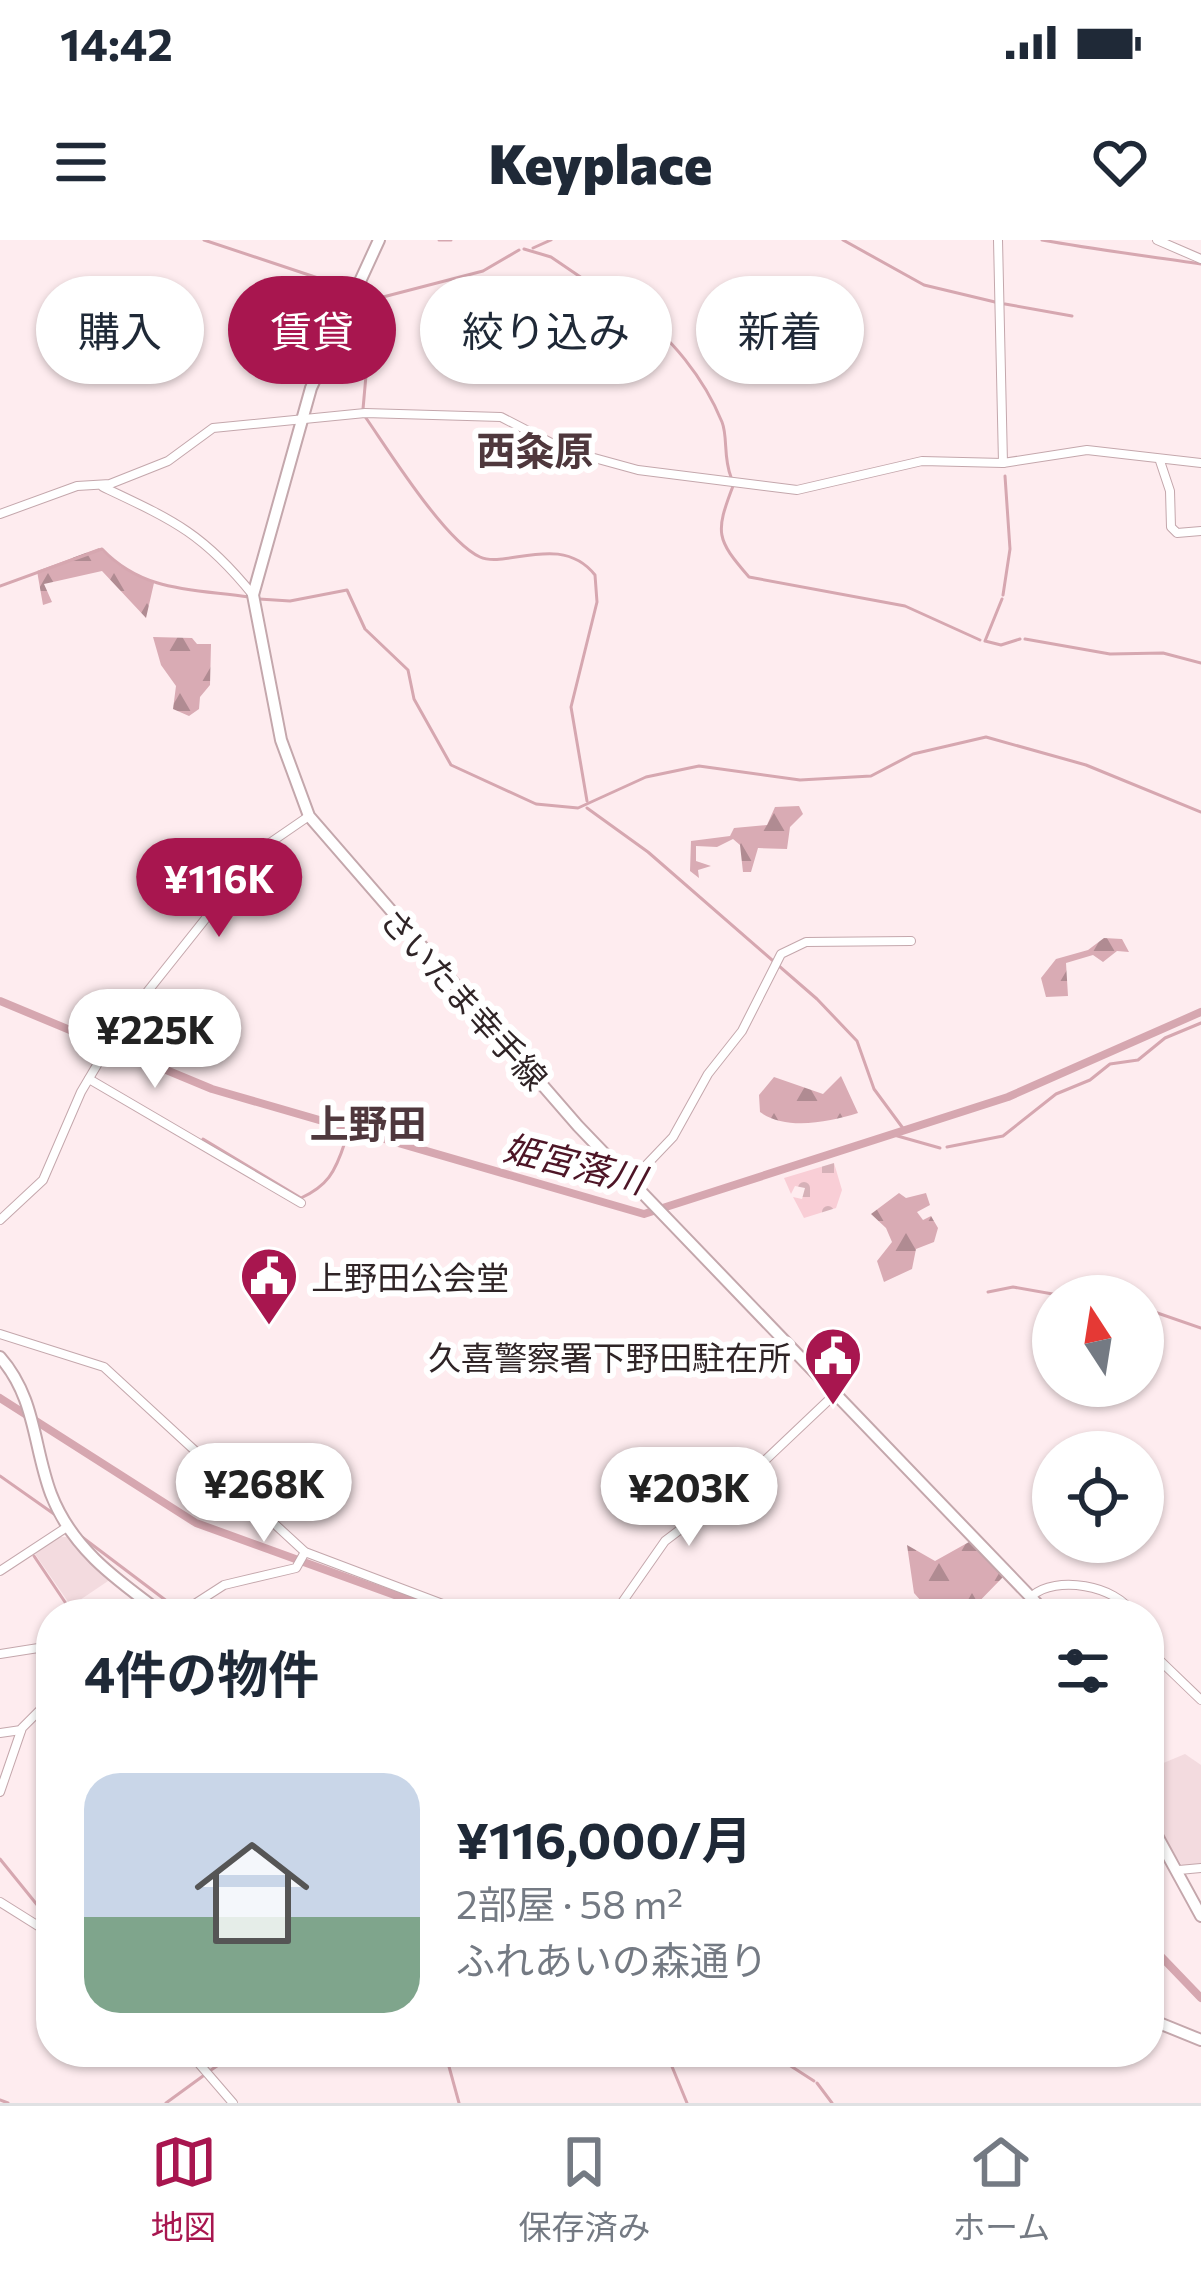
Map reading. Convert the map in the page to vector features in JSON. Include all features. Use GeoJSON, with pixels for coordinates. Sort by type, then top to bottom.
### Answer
{"type":"FeatureCollection","features":[{"type":"Feature","properties":{"kind":"main road","name":"さいたま幸手線"},"geometry":{"type":"LineString","coordinates":[[379,240],[301,417],[253,595],[281,740],[309,816],[330,846],[657,1210],[1034,1599]]}},
{"type":"Feature","properties":{"kind":"main road"},"geometry":{"type":"LineString","coordinates":[[0,1357],[34,1421],[50,1491],[67,1527],[100,1566],[143,1599]]}},
{"type":"Feature","properties":{"kind":"main road"},"geometry":{"type":"LineString","coordinates":[[1164,1846],[1201,1916]]}},
{"type":"Feature","properties":{"kind":"main road"},"geometry":{"type":"LineString","coordinates":[[1164,2025],[1201,2040]]}},
{"type":"Feature","properties":{"kind":"street"},"geometry":{"type":"LineString","coordinates":[[998,240],[1003,463]]}},
{"type":"Feature","properties":{"kind":"street"},"geometry":{"type":"LineString","coordinates":[[1157,240],[1201,259]]}},
{"type":"Feature","properties":{"kind":"street"},"geometry":{"type":"LineString","coordinates":[[0,514],[77,486],[102,486],[168,461],[214,428],[301,417],[501,417],[565,450],[613,464],[662,476],[770,488],[816,488],[922,461],[1003,463],[1087,450],[1201,464]]}},
{"type":"Feature","properties":{"kind":"street"},"geometry":{"type":"LineString","coordinates":[[1160,460],[1170,491],[1171,527],[1177,533],[1201,532]]}},
{"type":"Feature","properties":{"kind":"street"},"geometry":{"type":"LineString","coordinates":[[102,486],[179,522],[224,559],[253,595]]}},
{"type":"Feature","properties":{"kind":"street"},"geometry":{"type":"LineString","coordinates":[[0,1220],[43,1180],[106,1046],[261,849],[309,816]]}},
{"type":"Feature","properties":{"kind":"street"},"geometry":{"type":"LineString","coordinates":[[631,1181],[673,1137],[708,1074],[742,1031],[781,954],[806,942],[910,941]]}},
{"type":"Feature","properties":{"kind":"street"},"geometry":{"type":"LineString","coordinates":[[88,1078],[302,1203]]}},
{"type":"Feature","properties":{"kind":"street"},"geometry":{"type":"LineString","coordinates":[[0,1334],[104,1367],[302,1557],[425,1599]]}},
{"type":"Feature","properties":{"kind":"street"},"geometry":{"type":"LineString","coordinates":[[624,1599],[665,1540],[739,1485],[834,1395]]}},
{"type":"Feature","properties":{"kind":"street"},"geometry":{"type":"LineString","coordinates":[[0,1571],[67,1527]]}},
{"type":"Feature","properties":{"kind":"street"},"geometry":{"type":"LineString","coordinates":[[202,1599],[227,1583],[302,1557]]}},
{"type":"Feature","properties":{"kind":"street"},"geometry":{"type":"LineString","coordinates":[[1032,1596],[1047,1584],[1062,1583],[1118,1599]]}},
{"type":"Feature","properties":{"kind":"street"},"geometry":{"type":"LineString","coordinates":[[0,1654],[36,1648]]}},
{"type":"Feature","properties":{"kind":"street"},"geometry":{"type":"LineString","coordinates":[[1164,1664],[1201,1700]]}},
{"type":"Feature","properties":{"kind":"street"},"geometry":{"type":"LineString","coordinates":[[0,1792],[21,1730],[36,1710]]}},
{"type":"Feature","properties":{"kind":"street"},"geometry":{"type":"LineString","coordinates":[[0,1733],[21,1730]]}},
{"type":"Feature","properties":{"kind":"street"},"geometry":{"type":"LineString","coordinates":[[1179,1870],[1201,1868]]}},
{"type":"Feature","properties":{"kind":"street"},"geometry":{"type":"LineString","coordinates":[[0,1902],[36,1925]]}},
{"type":"Feature","properties":{"kind":"street"},"geometry":{"type":"LineString","coordinates":[[201,2067],[233,2103]]}},
{"type":"Feature","properties":{"kind":"shaded area"},"geometry":{"type":"Polygon","coordinates":[[[59,1537],[68,1537],[111,1579],[81,1599],[66,1599],[35,1554],[59,1537]]]}},
{"type":"Feature","properties":{"kind":"shaded area"},"geometry":{"type":"Polygon","coordinates":[[[1185,1754],[1201,1765],[1201,1866],[1183,1867],[1164,1837],[1164,1763],[1185,1754]]]}},
{"type":"Feature","properties":{"kind":"green space"},"geometry":{"type":"Polygon","coordinates":[[[99,548],[120,566],[154,583],[146,618],[102,571],[44,584],[52,602],[43,605],[37,571],[99,548]]]}},
{"type":"Feature","properties":{"kind":"green space"},"geometry":{"type":"Polygon","coordinates":[[[153,637],[192,638],[197,644],[211,644],[210,685],[200,697],[199,709],[189,716],[173,709],[176,686],[161,665],[153,637]]]}},
{"type":"Feature","properties":{"kind":"green space"},"geometry":{"type":"Polygon","coordinates":[[[799,806],[803,814],[790,827],[787,849],[758,848],[751,872],[743,872],[740,845],[733,839],[717,847],[696,846],[696,861],[711,866],[698,870],[699,878],[690,871],[691,841],[730,836],[734,828],[767,825],[775,807],[799,806]]]}},
{"type":"Feature","properties":{"kind":"green space"},"geometry":{"type":"Polygon","coordinates":[[[1104,938],[1122,939],[1129,952],[1117,951],[1103,962],[1093,955],[1066,963],[1068,996],[1046,997],[1041,978],[1056,959],[1088,950],[1104,938]]]}},
{"type":"Feature","properties":{"kind":"green space"},"geometry":{"type":"Polygon","coordinates":[[[841,1076],[858,1113],[795,1123],[760,1112],[759,1095],[774,1077],[823,1094],[841,1076]]]}},
{"type":"Feature","properties":{"kind":"green space"},"geometry":{"type":"Polygon","coordinates":[[[834,1163],[842,1190],[836,1208],[804,1218],[793,1197],[802,1199],[805,1188],[795,1186],[791,1194],[784,1178],[834,1163]]]}},
{"type":"Feature","properties":{"kind":"green space"},"geometry":{"type":"Polygon","coordinates":[[[899,1193],[906,1198],[926,1193],[930,1205],[917,1212],[923,1220],[931,1216],[938,1228],[934,1242],[916,1249],[912,1269],[884,1282],[877,1261],[892,1242],[886,1228],[871,1214],[899,1193]]]}},
{"type":"Feature","properties":{"kind":"green space"},"geometry":{"type":"Polygon","coordinates":[[[969,1542],[1003,1577],[982,1599],[919,1599],[914,1593],[907,1545],[935,1561],[969,1542]]]}},
{"type":"Feature","properties":{"kind":"waterway"},"geometry":{"type":"LineString","coordinates":[[204,240],[312,276]]}},
{"type":"Feature","properties":{"kind":"waterway"},"geometry":{"type":"LineString","coordinates":[[439,240],[451,240]]}},
{"type":"Feature","properties":{"kind":"waterway"},"geometry":{"type":"LineString","coordinates":[[533,248],[551,240]]}},
{"type":"Feature","properties":{"kind":"waterway"},"geometry":{"type":"LineString","coordinates":[[843,240],[924,285],[995,302]]}},
{"type":"Feature","properties":{"kind":"waterway"},"geometry":{"type":"LineString","coordinates":[[1042,240],[1201,264]]}},
{"type":"Feature","properties":{"kind":"waterway"},"geometry":{"type":"LineString","coordinates":[[524,249],[551,257],[579,276]]}},
{"type":"Feature","properties":{"kind":"waterway"},"geometry":{"type":"LineString","coordinates":[[396,294],[483,271],[519,250]]}},
{"type":"Feature","properties":{"kind":"waterway"},"geometry":{"type":"LineString","coordinates":[[1005,304],[1072,316]]}},
{"type":"Feature","properties":{"kind":"waterway"},"geometry":{"type":"LineString","coordinates":[[672,344],[715,406],[724,428],[731,477]]}},
{"type":"Feature","properties":{"kind":"waterway"},"geometry":{"type":"LineString","coordinates":[[363,409],[365,384]]}},
{"type":"Feature","properties":{"kind":"waterway"},"geometry":{"type":"LineString","coordinates":[[366,418],[418,494],[466,548],[491,559],[566,556],[595,575],[597,602],[571,707],[587,801]]}},
{"type":"Feature","properties":{"kind":"waterway"},"geometry":{"type":"LineString","coordinates":[[1003,595],[1010,549],[1005,476]]}},
{"type":"Feature","properties":{"kind":"waterway"},"geometry":{"type":"LineString","coordinates":[[733,486],[722,535],[749,577],[905,606],[980,640]]}},
{"type":"Feature","properties":{"kind":"waterway"},"geometry":{"type":"LineString","coordinates":[[0,586],[102,549],[135,574],[153,581],[249,597]]}},
{"type":"Feature","properties":{"kind":"waterway"},"geometry":{"type":"LineString","coordinates":[[259,599],[290,601],[347,590],[365,629],[408,670],[414,699],[451,765],[536,804],[578,808],[646,777],[699,766],[800,780],[871,776],[913,754],[986,737],[1086,765],[1201,812]]}},
{"type":"Feature","properties":{"kind":"waterway"},"geometry":{"type":"LineString","coordinates":[[1002,599],[985,641],[1001,645],[1020,639]]}},
{"type":"Feature","properties":{"kind":"waterway"},"geometry":{"type":"LineString","coordinates":[[1025,639],[1110,654],[1163,653],[1201,663]]}},
{"type":"Feature","properties":{"kind":"waterway"},"geometry":{"type":"LineString","coordinates":[[587,808],[648,852],[817,999],[857,1041],[874,1089],[905,1131]]}},
{"type":"Feature","properties":{"kind":"waterway","name":"姫宮落川"},"geometry":{"type":"LineString","coordinates":[[0,1001],[212,1089],[644,1214],[1008,1097],[1201,1012]]}},
{"type":"Feature","properties":{"kind":"waterway"},"geometry":{"type":"LineString","coordinates":[[947,1147],[1003,1136],[1056,1094],[1090,1080],[1110,1064],[1138,1060],[1165,1038],[1201,1023]]}},
{"type":"Feature","properties":{"kind":"waterway"},"geometry":{"type":"LineString","coordinates":[[203,1139],[301,1198],[329,1177],[345,1142],[360,1142],[363,1133]]}},
{"type":"Feature","properties":{"kind":"waterway"},"geometry":{"type":"LineString","coordinates":[[894,1135],[940,1148]]}},
{"type":"Feature","properties":{"kind":"waterway"},"geometry":{"type":"LineString","coordinates":[[988,1292],[1013,1287],[1032,1290]]}},
{"type":"Feature","properties":{"kind":"waterway"},"geometry":{"type":"LineString","coordinates":[[1164,1315],[1201,1328]]}},
{"type":"Feature","properties":{"kind":"waterway"},"geometry":{"type":"LineString","coordinates":[[0,1398],[196,1523],[406,1599]]}},
{"type":"Feature","properties":{"kind":"waterway"},"geometry":{"type":"LineString","coordinates":[[0,1476],[54,1514]]}},
{"type":"Feature","properties":{"kind":"waterway"},"geometry":{"type":"LineString","coordinates":[[82,1537],[164,1599]]}},
{"type":"Feature","properties":{"kind":"waterway"},"geometry":{"type":"LineString","coordinates":[[34,1556],[63,1599]]}},
{"type":"Feature","properties":{"kind":"waterway"},"geometry":{"type":"LineString","coordinates":[[0,1859],[36,1903]]}},
{"type":"Feature","properties":{"kind":"waterway"},"geometry":{"type":"LineString","coordinates":[[1164,1960],[1201,1998]]}},
{"type":"Feature","properties":{"kind":"waterway"},"geometry":{"type":"LineString","coordinates":[[211,2070],[216,2067]]}},
{"type":"Feature","properties":{"kind":"waterway"},"geometry":{"type":"LineString","coordinates":[[449,2067],[459,2103]]}},
{"type":"Feature","properties":{"kind":"waterway"},"geometry":{"type":"LineString","coordinates":[[672,2067],[687,2103]]}},
{"type":"Feature","properties":{"kind":"waterway"},"geometry":{"type":"LineString","coordinates":[[792,2067],[814,2081]]}},
{"type":"Feature","properties":{"kind":"waterway"},"geometry":{"type":"LineString","coordinates":[[166,2103],[203,2076]]}},
{"type":"Feature","properties":{"kind":"waterway"},"geometry":{"type":"LineString","coordinates":[[817,2083],[832,2103]]}},
{"type":"Feature","properties":{"kind":"waterway"},"geometry":{"type":"LineString","coordinates":[[0,2100],[8,2103]]}},
{"type":"Feature","properties":{"kind":"place","name":"上野田公会堂"},"geometry":{"type":"Point","coordinates":[269,1327]}},
{"type":"Feature","properties":{"kind":"place","name":"久喜警察署下野田駐在所"},"geometry":{"type":"Point","coordinates":[833,1407]}},
{"type":"Feature","properties":{"kind":"district","name":"西粂原"},"geometry":{"type":"Point","coordinates":[535,449]}},
{"type":"Feature","properties":{"kind":"district","name":"上野田"},"geometry":{"type":"Point","coordinates":[368,1122]}}]}
